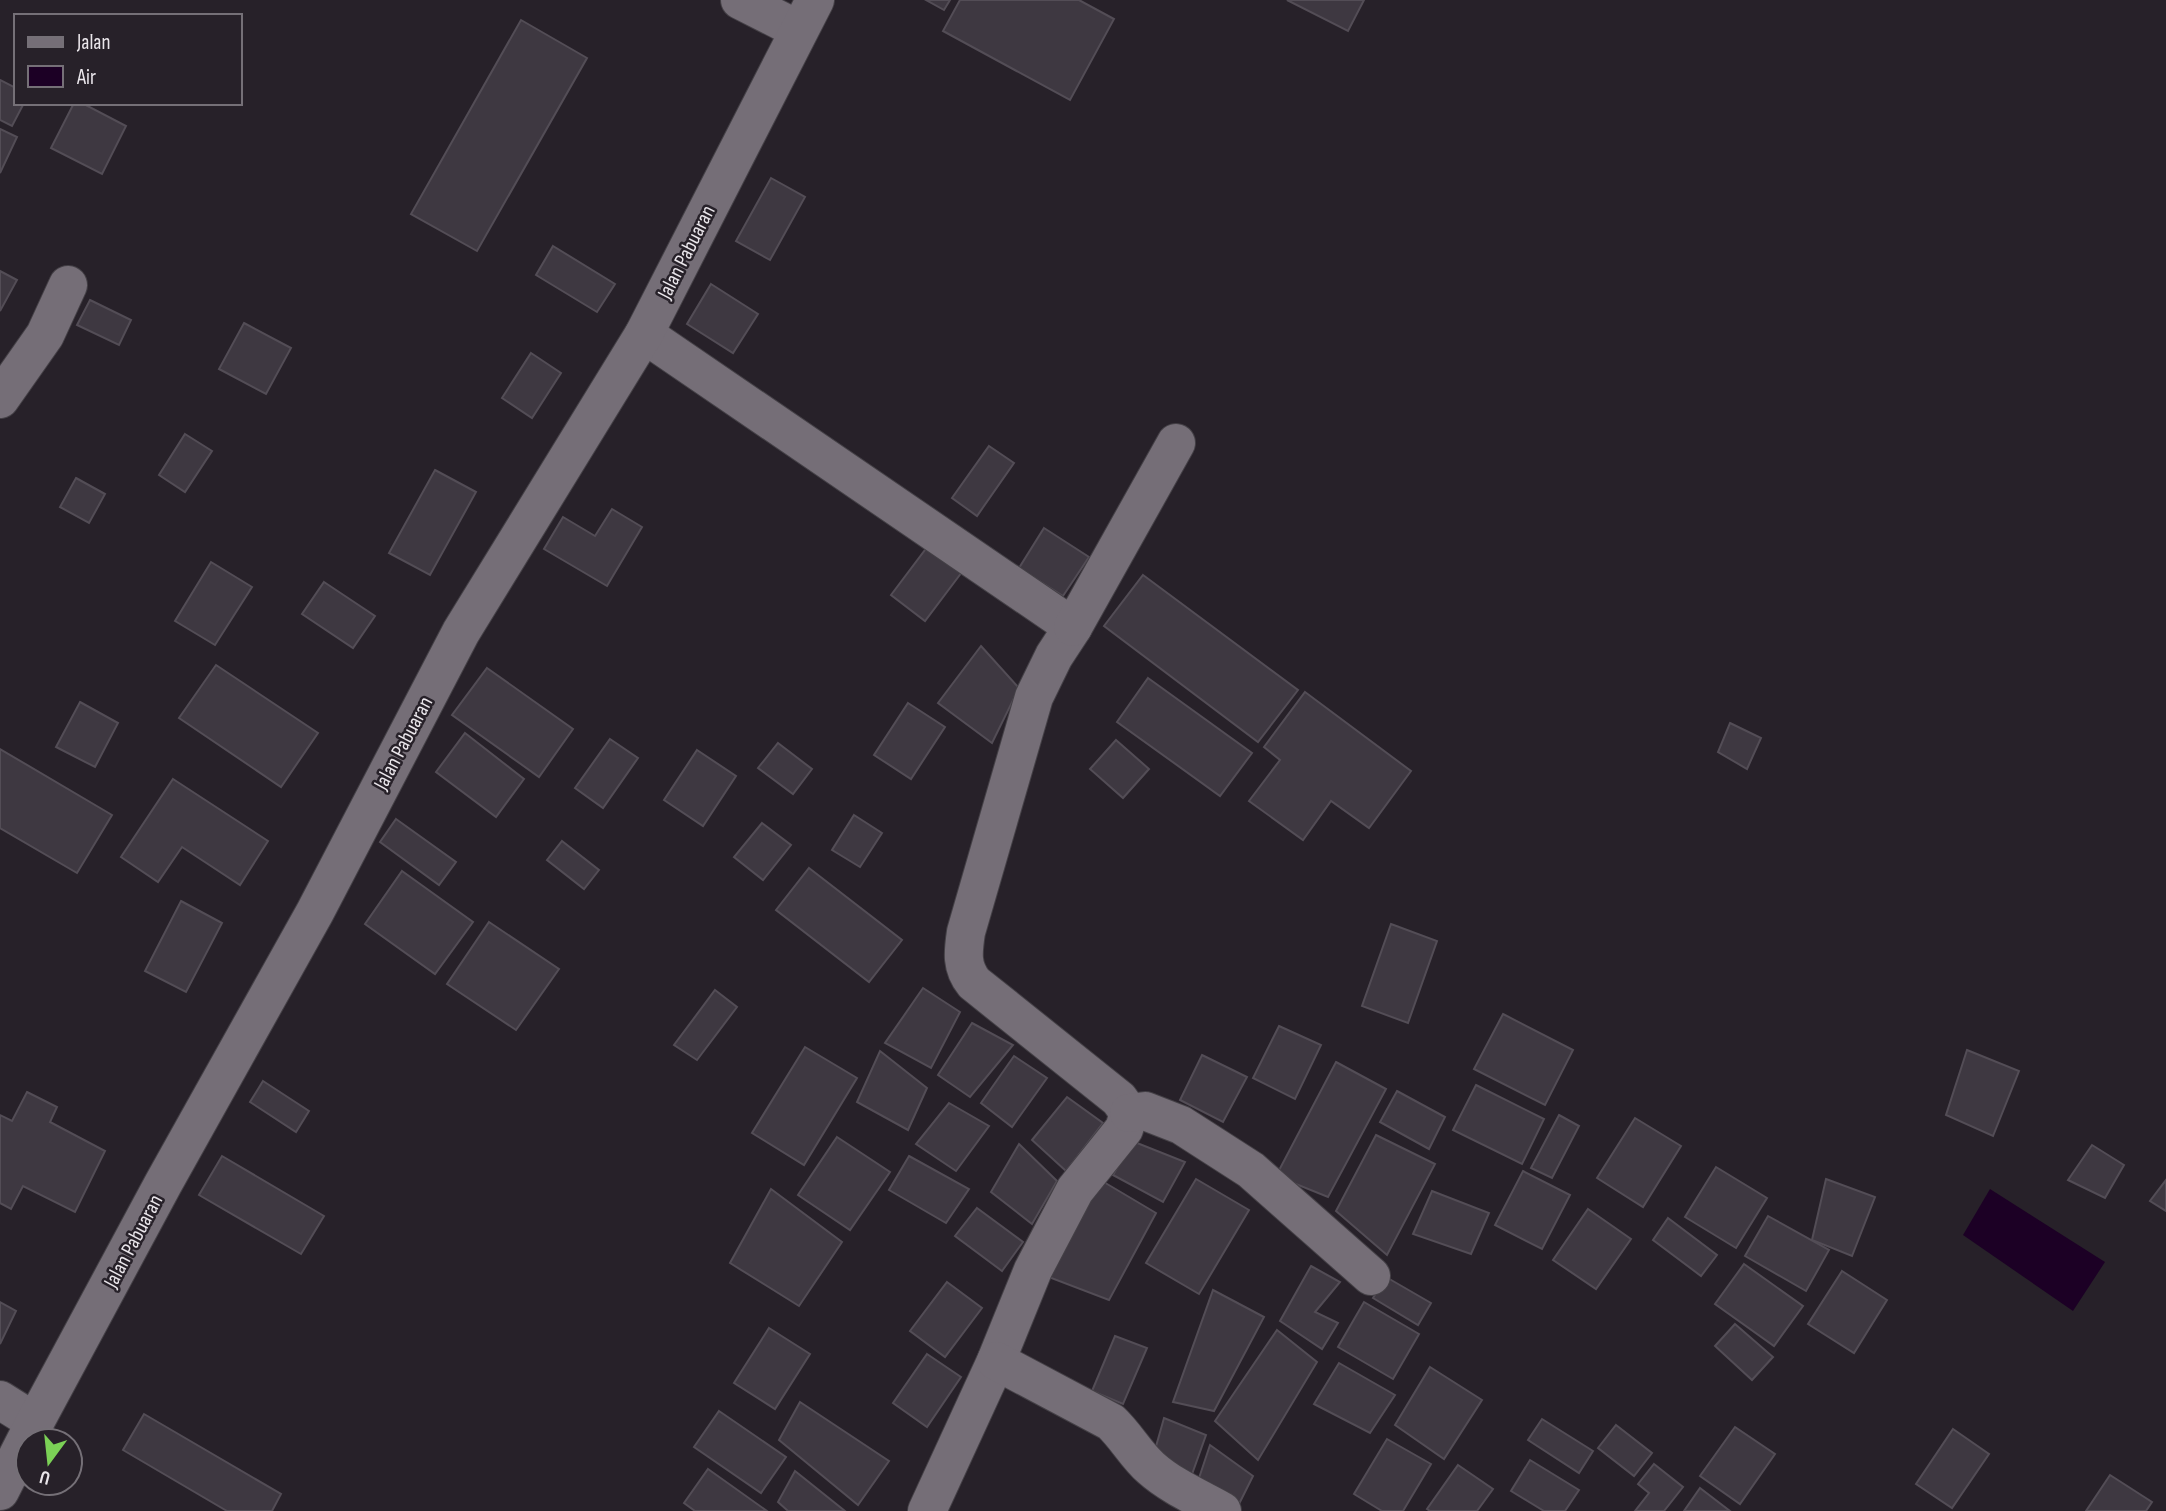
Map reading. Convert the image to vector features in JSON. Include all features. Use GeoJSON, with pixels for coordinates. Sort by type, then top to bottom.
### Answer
{"type":"FeatureCollection","features":[{"type":"Feature","properties":{"kind":"street"},"geometry":{"type":"LineString","coordinates":[[740,0],[807,15]]}},
{"type":"Feature","properties":{"kind":"street","name":"Jalan Pabuaran"},"geometry":{"type":"LineString","coordinates":[[0,1492],[35,1422],[315,912],[461,632],[644,334],[807,15]]}},
{"type":"Feature","properties":{"kind":"street"},"geometry":{"type":"LineString","coordinates":[[3,392],[45,335],[68,285]]}},
{"type":"Feature","properties":{"kind":"street"},"geometry":{"type":"LineString","coordinates":[[644,334],[1073,627]]}},
{"type":"Feature","properties":{"kind":"street"},"geometry":{"type":"LineString","coordinates":[[1129,1113],[1119,1099],[974,983],[967,974],[963,960],[966,932],[1034,697],[1054,656],[1176,443]]}},
{"type":"Feature","properties":{"kind":"street"},"geometry":{"type":"LineString","coordinates":[[1129,1113],[1145,1111],[1181,1125],[1251,1170],[1371,1276]]}},
{"type":"Feature","properties":{"kind":"street"},"geometry":{"type":"LineString","coordinates":[[927,1511],[996,1361],[1033,1270],[1075,1190],[1124,1129],[1129,1113]]}},
{"type":"Feature","properties":{"kind":"street"},"geometry":{"type":"LineString","coordinates":[[996,1361],[1111,1422],[1148,1466],[1222,1511]]}},
{"type":"Feature","properties":{"kind":"street"},"geometry":{"type":"LineString","coordinates":[[0,1400],[35,1422]]}},
{"type":"Feature","properties":{"kind":"water"},"geometry":{"type":"Polygon","coordinates":[[[1990,1189],[2105,1262],[2073,1311],[1963,1235],[1990,1189]]]}},
{"type":"Feature","properties":{"kind":"building"},"geometry":{"type":"Polygon","coordinates":[[[926,0],[950,0],[944,10],[926,0]]]}},
{"type":"Feature","properties":{"kind":"building"},"geometry":{"type":"Polygon","coordinates":[[[960,0],[1079,0],[1114,19],[1070,100],[943,31],[960,0]]]}},
{"type":"Feature","properties":{"kind":"building"},"geometry":{"type":"Polygon","coordinates":[[[1287,0],[1364,0],[1348,31],[1287,0]]]}},
{"type":"Feature","properties":{"kind":"building"},"geometry":{"type":"Polygon","coordinates":[[[521,20],[587,58],[477,251],[411,214],[521,20]]]}},
{"type":"Feature","properties":{"kind":"building"},"geometry":{"type":"Polygon","coordinates":[[[0,80],[14,87],[14,105],[23,105],[12,126],[0,120],[0,80]]]}},
{"type":"Feature","properties":{"kind":"building"},"geometry":{"type":"Polygon","coordinates":[[[73,105],[86,105],[126,126],[102,174],[51,148],[73,105]]]}},
{"type":"Feature","properties":{"kind":"building"},"geometry":{"type":"Polygon","coordinates":[[[0,129],[17,137],[0,173],[0,129]]]}},
{"type":"Feature","properties":{"kind":"building"},"geometry":{"type":"Polygon","coordinates":[[[771,178],[805,197],[770,260],[736,241],[771,178]]]}},
{"type":"Feature","properties":{"kind":"building"},"geometry":{"type":"Polygon","coordinates":[[[553,246],[615,284],[597,312],[536,275],[553,246]]]}},
{"type":"Feature","properties":{"kind":"building"},"geometry":{"type":"Polygon","coordinates":[[[0,271],[17,280],[0,311],[0,271]]]}},
{"type":"Feature","properties":{"kind":"building"},"geometry":{"type":"Polygon","coordinates":[[[711,284],[758,314],[733,353],[687,324],[711,284]]]}},
{"type":"Feature","properties":{"kind":"building"},"geometry":{"type":"Polygon","coordinates":[[[90,300],[131,320],[119,345],[77,325],[90,300]]]}},
{"type":"Feature","properties":{"kind":"building"},"geometry":{"type":"Polygon","coordinates":[[[244,323],[291,348],[266,394],[219,369],[244,323]]]}},
{"type":"Feature","properties":{"kind":"building"},"geometry":{"type":"Polygon","coordinates":[[[531,353],[561,373],[532,418],[502,398],[531,353]]]}},
{"type":"Feature","properties":{"kind":"building"},"geometry":{"type":"Polygon","coordinates":[[[185,434],[212,451],[185,492],[159,475],[185,434]]]}},
{"type":"Feature","properties":{"kind":"building"},"geometry":{"type":"Polygon","coordinates":[[[989,446],[1014,463],[977,516],[952,498],[989,446]]]}},
{"type":"Feature","properties":{"kind":"building"},"geometry":{"type":"Polygon","coordinates":[[[435,470],[476,492],[430,575],[389,553],[435,470]]]}},
{"type":"Feature","properties":{"kind":"building"},"geometry":{"type":"Polygon","coordinates":[[[76,478],[105,494],[89,523],[60,507],[76,478]]]}},
{"type":"Feature","properties":{"kind":"building"},"geometry":{"type":"Polygon","coordinates":[[[612,509],[642,527],[607,586],[544,549],[563,517],[595,536],[612,509]]]}},
{"type":"Feature","properties":{"kind":"building"},"geometry":{"type":"Polygon","coordinates":[[[1044,528],[1089,557],[1063,596],[1019,568],[1044,528]]]}},
{"type":"Feature","properties":{"kind":"building"},"geometry":{"type":"Polygon","coordinates":[[[928,546],[962,572],[925,621],[891,595],[928,546]]]}},
{"type":"Feature","properties":{"kind":"building"},"geometry":{"type":"Polygon","coordinates":[[[211,562],[252,587],[215,645],[175,621],[211,562]]]}},
{"type":"Feature","properties":{"kind":"building"},"geometry":{"type":"Polygon","coordinates":[[[1143,575],[1298,690],[1258,742],[1104,626],[1143,575]]]}},
{"type":"Feature","properties":{"kind":"building"},"geometry":{"type":"Polygon","coordinates":[[[324,582],[375,616],[353,648],[302,614],[324,582]]]}},
{"type":"Feature","properties":{"kind":"building"},"geometry":{"type":"Polygon","coordinates":[[[981,646],[1019,688],[992,743],[938,703],[981,646]]]}},
{"type":"Feature","properties":{"kind":"building"},"geometry":{"type":"Polygon","coordinates":[[[216,665],[318,733],[281,787],[179,718],[216,665]]]}},
{"type":"Feature","properties":{"kind":"building"},"geometry":{"type":"Polygon","coordinates":[[[487,668],[573,729],[539,777],[452,715],[487,668]]]}},
{"type":"Feature","properties":{"kind":"building"},"geometry":{"type":"Polygon","coordinates":[[[1148,678],[1252,753],[1220,796],[1117,722],[1148,678]]]}},
{"type":"Feature","properties":{"kind":"building"},"geometry":{"type":"Polygon","coordinates":[[[1305,692],[1411,771],[1369,828],[1331,801],[1303,840],[1249,801],[1280,760],[1264,747],[1305,692]]]}},
{"type":"Feature","properties":{"kind":"building"},"geometry":{"type":"Polygon","coordinates":[[[80,702],[118,723],[95,767],[56,747],[80,702]]]}},
{"type":"Feature","properties":{"kind":"building"},"geometry":{"type":"Polygon","coordinates":[[[908,703],[945,727],[911,779],[874,755],[908,703]]]}},
{"type":"Feature","properties":{"kind":"building"},"geometry":{"type":"Polygon","coordinates":[[[1730,723],[1761,738],[1747,769],[1718,752],[1730,723]]]}},
{"type":"Feature","properties":{"kind":"building"},"geometry":{"type":"Polygon","coordinates":[[[465,733],[524,779],[496,817],[436,772],[465,733]]]}},
{"type":"Feature","properties":{"kind":"building"},"geometry":{"type":"Polygon","coordinates":[[[610,739],[638,758],[603,808],[575,788],[610,739]]]}},
{"type":"Feature","properties":{"kind":"building"},"geometry":{"type":"Polygon","coordinates":[[[1116,740],[1149,769],[1123,798],[1090,769],[1116,740]]]}},
{"type":"Feature","properties":{"kind":"building"},"geometry":{"type":"Polygon","coordinates":[[[778,743],[812,769],[793,794],[758,768],[778,743]]]}},
{"type":"Feature","properties":{"kind":"building"},"geometry":{"type":"Polygon","coordinates":[[[0,749],[112,815],[77,873],[0,828],[0,749]]]}},
{"type":"Feature","properties":{"kind":"building"},"geometry":{"type":"Polygon","coordinates":[[[697,750],[736,776],[703,826],[664,800],[697,750]]]}},
{"type":"Feature","properties":{"kind":"building"},"geometry":{"type":"Polygon","coordinates":[[[173,779],[268,841],[240,885],[182,847],[158,882],[121,857],[173,779]]]}},
{"type":"Feature","properties":{"kind":"building"},"geometry":{"type":"Polygon","coordinates":[[[854,815],[882,833],[860,867],[832,850],[854,815]]]}},
{"type":"Feature","properties":{"kind":"building"},"geometry":{"type":"Polygon","coordinates":[[[396,819],[456,862],[439,885],[380,842],[396,819]]]}},
{"type":"Feature","properties":{"kind":"building"},"geometry":{"type":"Polygon","coordinates":[[[762,823],[791,845],[763,880],[734,857],[762,823]]]}},
{"type":"Feature","properties":{"kind":"building"},"geometry":{"type":"Polygon","coordinates":[[[562,841],[599,870],[584,889],[547,860],[562,841]]]}},
{"type":"Feature","properties":{"kind":"building"},"geometry":{"type":"Polygon","coordinates":[[[809,868],[902,940],[869,982],[776,910],[809,868]]]}},
{"type":"Feature","properties":{"kind":"building"},"geometry":{"type":"Polygon","coordinates":[[[402,871],[473,922],[435,974],[365,924],[402,871]]]}},
{"type":"Feature","properties":{"kind":"building"},"geometry":{"type":"Polygon","coordinates":[[[181,901],[222,923],[186,992],[145,971],[181,901]]]}},
{"type":"Feature","properties":{"kind":"building"},"geometry":{"type":"Polygon","coordinates":[[[489,922],[559,969],[516,1030],[447,984],[489,922]]]}},
{"type":"Feature","properties":{"kind":"building"},"geometry":{"type":"Polygon","coordinates":[[[1391,924],[1437,941],[1408,1023],[1362,1006],[1391,924]]]}},
{"type":"Feature","properties":{"kind":"building"},"geometry":{"type":"Polygon","coordinates":[[[923,988],[960,1012],[931,1068],[885,1043],[923,988]]]}},
{"type":"Feature","properties":{"kind":"building"},"geometry":{"type":"Polygon","coordinates":[[[715,990],[737,1007],[697,1060],[674,1045],[715,990]]]}},
{"type":"Feature","properties":{"kind":"building"},"geometry":{"type":"Polygon","coordinates":[[[1503,1014],[1573,1050],[1545,1105],[1474,1069],[1503,1014]]]}},
{"type":"Feature","properties":{"kind":"building"},"geometry":{"type":"Polygon","coordinates":[[[972,1023],[1013,1045],[970,1097],[938,1075],[972,1023]]]}},
{"type":"Feature","properties":{"kind":"building"},"geometry":{"type":"Polygon","coordinates":[[[1279,1026],[1321,1045],[1295,1099],[1253,1078],[1279,1026]]]}},
{"type":"Feature","properties":{"kind":"building"},"geometry":{"type":"Polygon","coordinates":[[[805,1047],[857,1078],[804,1165],[752,1133],[805,1047]]]}},
{"type":"Feature","properties":{"kind":"building"},"geometry":{"type":"Polygon","coordinates":[[[1967,1050],[2019,1071],[1993,1136],[1946,1115],[1967,1050]]]}},
{"type":"Feature","properties":{"kind":"building"},"geometry":{"type":"Polygon","coordinates":[[[880,1051],[927,1088],[908,1130],[857,1102],[880,1051]]]}},
{"type":"Feature","properties":{"kind":"building"},"geometry":{"type":"Polygon","coordinates":[[[1202,1055],[1247,1077],[1223,1122],[1180,1100],[1202,1055]]]}},
{"type":"Feature","properties":{"kind":"building"},"geometry":{"type":"Polygon","coordinates":[[[1014,1056],[1047,1078],[1012,1127],[981,1103],[1014,1056]]]}},
{"type":"Feature","properties":{"kind":"building"},"geometry":{"type":"Polygon","coordinates":[[[1336,1062],[1386,1089],[1328,1197],[1276,1176],[1336,1062]]]}},
{"type":"Feature","properties":{"kind":"building"},"geometry":{"type":"Polygon","coordinates":[[[263,1081],[309,1111],[296,1132],[250,1102],[263,1081]]]}},
{"type":"Feature","properties":{"kind":"building"},"geometry":{"type":"Polygon","coordinates":[[[1476,1085],[1544,1119],[1522,1164],[1453,1130],[1476,1085]]]}},
{"type":"Feature","properties":{"kind":"building"},"geometry":{"type":"Polygon","coordinates":[[[1397,1091],[1445,1117],[1429,1149],[1380,1122],[1397,1091]]]}},
{"type":"Feature","properties":{"kind":"building"},"geometry":{"type":"Polygon","coordinates":[[[27,1092],[57,1107],[50,1122],[105,1151],[75,1212],[23,1186],[11,1209],[0,1203],[0,1115],[12,1121],[27,1092]]]}},
{"type":"Feature","properties":{"kind":"building"},"geometry":{"type":"Polygon","coordinates":[[[1067,1097],[1103,1123],[1066,1171],[1032,1140],[1067,1097]]]}},
{"type":"Feature","properties":{"kind":"building"},"geometry":{"type":"Polygon","coordinates":[[[949,1103],[989,1126],[956,1171],[916,1144],[949,1103]]]}},
{"type":"Feature","properties":{"kind":"building"},"geometry":{"type":"Polygon","coordinates":[[[1559,1115],[1579,1126],[1552,1178],[1531,1168],[1559,1115]]]}},
{"type":"Feature","properties":{"kind":"building"},"geometry":{"type":"Polygon","coordinates":[[[1635,1118],[1681,1146],[1643,1207],[1597,1178],[1635,1118]]]}},
{"type":"Feature","properties":{"kind":"building"},"geometry":{"type":"Polygon","coordinates":[[[1376,1135],[1435,1164],[1387,1255],[1336,1211],[1376,1135]]]}},
{"type":"Feature","properties":{"kind":"building"},"geometry":{"type":"Polygon","coordinates":[[[837,1137],[890,1172],[850,1230],[798,1195],[837,1137]]]}},
{"type":"Feature","properties":{"kind":"building"},"geometry":{"type":"Polygon","coordinates":[[[1132,1141],[1185,1162],[1163,1202],[1113,1175],[1132,1141]]]}},
{"type":"Feature","properties":{"kind":"building"},"geometry":{"type":"Polygon","coordinates":[[[1019,1144],[1057,1181],[1032,1224],[991,1192],[1019,1144]]]}},
{"type":"Feature","properties":{"kind":"building"},"geometry":{"type":"Polygon","coordinates":[[[2092,1145],[2124,1165],[2105,1198],[2068,1180],[2092,1145]]]}},
{"type":"Feature","properties":{"kind":"building"},"geometry":{"type":"Polygon","coordinates":[[[222,1156],[324,1216],[301,1254],[199,1195],[222,1156]]]}},
{"type":"Feature","properties":{"kind":"building"},"geometry":{"type":"Polygon","coordinates":[[[909,1156],[969,1189],[946,1223],[889,1190],[909,1156]]]}},
{"type":"Feature","properties":{"kind":"building"},"geometry":{"type":"Polygon","coordinates":[[[1716,1167],[1767,1198],[1736,1248],[1685,1217],[1716,1167]]]}},
{"type":"Feature","properties":{"kind":"building"},"geometry":{"type":"Polygon","coordinates":[[[1523,1171],[1570,1195],[1542,1249],[1495,1225],[1523,1171]]]}},
{"type":"Feature","properties":{"kind":"building"},"geometry":{"type":"Polygon","coordinates":[[[1097,1178],[1156,1213],[1109,1300],[1046,1276],[1097,1178]]]}},
{"type":"Feature","properties":{"kind":"building"},"geometry":{"type":"Polygon","coordinates":[[[1196,1179],[1249,1210],[1199,1294],[1146,1263],[1196,1179]]]}},
{"type":"Feature","properties":{"kind":"building"},"geometry":{"type":"Polygon","coordinates":[[[1826,1179],[1875,1197],[1852,1256],[1812,1240],[1826,1179]]]}},
{"type":"Feature","properties":{"kind":"building"},"geometry":{"type":"Polygon","coordinates":[[[2166,1180],[2166,1211],[2150,1201],[2166,1180]]]}},
{"type":"Feature","properties":{"kind":"building"},"geometry":{"type":"Polygon","coordinates":[[[771,1189],[842,1242],[799,1306],[730,1263],[771,1189]]]}},
{"type":"Feature","properties":{"kind":"building"},"geometry":{"type":"Polygon","coordinates":[[[1432,1191],[1489,1213],[1471,1254],[1413,1234],[1432,1191]]]}},
{"type":"Feature","properties":{"kind":"building"},"geometry":{"type":"Polygon","coordinates":[[[977,1208],[1023,1242],[1002,1271],[955,1236],[977,1208]]]}},
{"type":"Feature","properties":{"kind":"building"},"geometry":{"type":"Polygon","coordinates":[[[1588,1209],[1631,1239],[1596,1289],[1553,1260],[1588,1209]]]}},
{"type":"Feature","properties":{"kind":"building"},"geometry":{"type":"Polygon","coordinates":[[[1768,1216],[1829,1250],[1806,1291],[1745,1256],[1768,1216]]]}},
{"type":"Feature","properties":{"kind":"building"},"geometry":{"type":"Polygon","coordinates":[[[1668,1218],[1717,1255],[1701,1276],[1653,1240],[1668,1218]]]}},
{"type":"Feature","properties":{"kind":"building"},"geometry":{"type":"Polygon","coordinates":[[[1744,1264],[1803,1306],[1774,1346],[1715,1304],[1744,1264]]]}},
{"type":"Feature","properties":{"kind":"building"},"geometry":{"type":"Polygon","coordinates":[[[1311,1266],[1340,1282],[1315,1312],[1338,1323],[1322,1349],[1280,1321],[1311,1266]]]}},
{"type":"Feature","properties":{"kind":"building"},"geometry":{"type":"Polygon","coordinates":[[[1842,1271],[1887,1300],[1854,1353],[1808,1324],[1842,1271]]]}},
{"type":"Feature","properties":{"kind":"building"},"geometry":{"type":"Polygon","coordinates":[[[1386,1277],[1431,1303],[1418,1325],[1373,1298],[1386,1277]]]}},
{"type":"Feature","properties":{"kind":"building"},"geometry":{"type":"Polygon","coordinates":[[[947,1282],[982,1308],[945,1357],[910,1331],[947,1282]]]}},
{"type":"Feature","properties":{"kind":"building"},"geometry":{"type":"Polygon","coordinates":[[[1213,1290],[1264,1317],[1214,1411],[1173,1402],[1213,1290]]]}},
{"type":"Feature","properties":{"kind":"building"},"geometry":{"type":"Polygon","coordinates":[[[0,1302],[16,1311],[0,1344],[0,1302]]]}},
{"type":"Feature","properties":{"kind":"building"},"geometry":{"type":"Polygon","coordinates":[[[1364,1302],[1419,1334],[1393,1379],[1338,1347],[1364,1302]]]}},
{"type":"Feature","properties":{"kind":"building"},"geometry":{"type":"Polygon","coordinates":[[[1735,1324],[1773,1357],[1752,1380],[1715,1346],[1735,1324]]]}},
{"type":"Feature","properties":{"kind":"building"},"geometry":{"type":"Polygon","coordinates":[[[769,1328],[810,1354],[775,1409],[734,1383],[769,1328]]]}},
{"type":"Feature","properties":{"kind":"building"},"geometry":{"type":"Polygon","coordinates":[[[1277,1330],[1317,1362],[1258,1460],[1215,1421],[1277,1330]]]}},
{"type":"Feature","properties":{"kind":"building"},"geometry":{"type":"Polygon","coordinates":[[[1115,1336],[1147,1348],[1123,1404],[1092,1391],[1115,1336]]]}},
{"type":"Feature","properties":{"kind":"building"},"geometry":{"type":"Polygon","coordinates":[[[927,1354],[961,1377],[927,1427],[893,1403],[927,1354]]]}},
{"type":"Feature","properties":{"kind":"building"},"geometry":{"type":"Polygon","coordinates":[[[1339,1363],[1395,1395],[1370,1433],[1314,1404],[1339,1363]]]}},
{"type":"Feature","properties":{"kind":"building"},"geometry":{"type":"Polygon","coordinates":[[[1430,1367],[1482,1400],[1444,1459],[1395,1425],[1430,1367]]]}},
{"type":"Feature","properties":{"kind":"building"},"geometry":{"type":"Polygon","coordinates":[[[800,1402],[889,1461],[858,1505],[779,1440],[800,1402]]]}},
{"type":"Feature","properties":{"kind":"building"},"geometry":{"type":"Polygon","coordinates":[[[719,1411],[786,1457],[761,1493],[694,1447],[719,1411]]]}},
{"type":"Feature","properties":{"kind":"building"},"geometry":{"type":"Polygon","coordinates":[[[144,1414],[281,1494],[272,1511],[227,1511],[123,1450],[144,1414]]]}},
{"type":"Feature","properties":{"kind":"building"},"geometry":{"type":"Polygon","coordinates":[[[1164,1418],[1206,1435],[1191,1477],[1153,1457],[1164,1418]]]}},
{"type":"Feature","properties":{"kind":"building"},"geometry":{"type":"Polygon","coordinates":[[[1542,1419],[1593,1451],[1579,1473],[1528,1440],[1542,1419]]]}},
{"type":"Feature","properties":{"kind":"building"},"geometry":{"type":"Polygon","coordinates":[[[1616,1425],[1652,1453],[1634,1476],[1598,1448],[1616,1425]]]}},
{"type":"Feature","properties":{"kind":"building"},"geometry":{"type":"Polygon","coordinates":[[[1735,1427],[1775,1454],[1740,1504],[1700,1476],[1735,1427]]]}},
{"type":"Feature","properties":{"kind":"building"},"geometry":{"type":"Polygon","coordinates":[[[1953,1429],[1989,1454],[1952,1508],[1916,1484],[1953,1429]]]}},
{"type":"Feature","properties":{"kind":"building"},"geometry":{"type":"Polygon","coordinates":[[[1387,1439],[1431,1464],[1403,1511],[1382,1511],[1354,1494],[1387,1439]]]}},
{"type":"Feature","properties":{"kind":"building"},"geometry":{"type":"Polygon","coordinates":[[[1210,1445],[1253,1476],[1236,1510],[1197,1484],[1210,1445]]]}},
{"type":"Feature","properties":{"kind":"building"},"geometry":{"type":"Polygon","coordinates":[[[1530,1460],[1579,1490],[1565,1511],[1544,1511],[1511,1491],[1530,1460]]]}},
{"type":"Feature","properties":{"kind":"building"},"geometry":{"type":"Polygon","coordinates":[[[1654,1464],[1683,1487],[1664,1511],[1635,1511],[1649,1493],[1638,1484],[1654,1464]]]}},
{"type":"Feature","properties":{"kind":"building"},"geometry":{"type":"Polygon","coordinates":[[[1458,1465],[1493,1489],[1477,1511],[1430,1511],[1427,1509],[1458,1465]]]}},
{"type":"Feature","properties":{"kind":"building"},"geometry":{"type":"Polygon","coordinates":[[[708,1469],[767,1511],[695,1511],[684,1503],[708,1469]]]}},
{"type":"Feature","properties":{"kind":"building"},"geometry":{"type":"Polygon","coordinates":[[[795,1471],[845,1511],[788,1511],[778,1502],[795,1471]]]}},
{"type":"Feature","properties":{"kind":"building"},"geometry":{"type":"Polygon","coordinates":[[[2110,1475],[2152,1502],[2146,1511],[2086,1511],[2110,1475]]]}},
{"type":"Feature","properties":{"kind":"building"},"geometry":{"type":"Polygon","coordinates":[[[1700,1488],[1730,1511],[1684,1511],[1700,1488]]]}}]}
